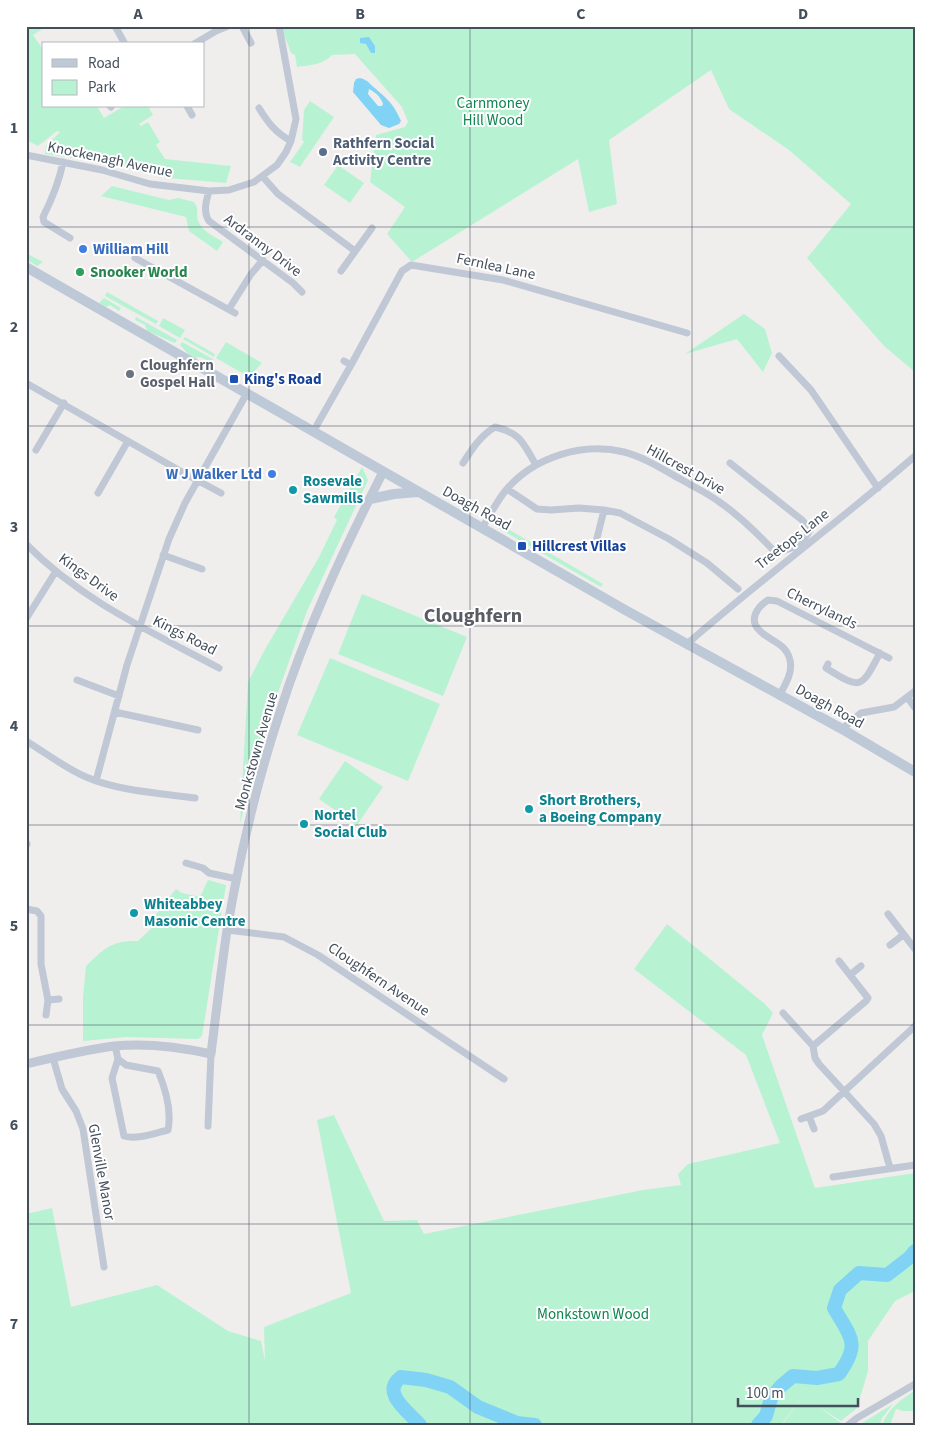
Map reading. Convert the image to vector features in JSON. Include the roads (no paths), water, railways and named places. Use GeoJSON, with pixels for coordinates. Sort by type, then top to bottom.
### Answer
{"type":"FeatureCollection","features":[{"type":"Feature","properties":{"kind":"main road","name":"Doagh Road"},"geometry":{"type":"LineString","coordinates":[[26,267],[383,472],[779,696],[842,729],[914,772]]}},
{"type":"Feature","properties":{"kind":"main road"},"geometry":{"type":"LineString","coordinates":[[370,499],[394,494],[419,492]]}},
{"type":"Feature","properties":{"kind":"street"},"geometry":{"type":"LineString","coordinates":[[115,26],[124,42]]}},
{"type":"Feature","properties":{"kind":"street"},"geometry":{"type":"LineString","coordinates":[[197,42],[228,26]]}},
{"type":"Feature","properties":{"kind":"street"},"geometry":{"type":"LineString","coordinates":[[242,26],[250,43]]}},
{"type":"Feature","properties":{"kind":"street","name":"Knockenagh Avenue"},"geometry":{"type":"LineString","coordinates":[[26,155],[102,170],[150,184],[208,191],[229,190],[263,177],[277,166],[286,152],[291,141],[296,119],[279,26]]}},
{"type":"Feature","properties":{"kind":"street"},"geometry":{"type":"LineString","coordinates":[[188,108],[192,115]]}},
{"type":"Feature","properties":{"kind":"street"},"geometry":{"type":"LineString","coordinates":[[259,108],[274,130],[291,141]]}},
{"type":"Feature","properties":{"kind":"street"},"geometry":{"type":"LineString","coordinates":[[63,162],[54,195],[42,217],[44,222],[70,238]]}},
{"type":"Feature","properties":{"kind":"street"},"geometry":{"type":"LineString","coordinates":[[263,177],[278,194],[355,251]]}},
{"type":"Feature","properties":{"kind":"street","name":"Ardranny Drive"},"geometry":{"type":"LineString","coordinates":[[208,191],[205,207],[206,217],[209,221],[263,260],[302,292]]}},
{"type":"Feature","properties":{"kind":"street"},"geometry":{"type":"LineString","coordinates":[[341,270],[372,228]]}},
{"type":"Feature","properties":{"kind":"street"},"geometry":{"type":"LineString","coordinates":[[135,258],[232,311],[251,274],[263,260]]}},
{"type":"Feature","properties":{"kind":"street","name":"Fernlea Lane"},"geometry":{"type":"LineString","coordinates":[[313,432],[402,272],[411,265],[503,280],[687,332]]}},
{"type":"Feature","properties":{"kind":"street"},"geometry":{"type":"LineString","coordinates":[[779,356],[811,390],[878,488]]}},
{"type":"Feature","properties":{"kind":"street"},"geometry":{"type":"LineString","coordinates":[[344,361],[351,365]]}},
{"type":"Feature","properties":{"kind":"street"},"geometry":{"type":"LineString","coordinates":[[26,383],[221,493]]}},
{"type":"Feature","properties":{"kind":"street","name":"Kings Road"},"geometry":{"type":"LineString","coordinates":[[96,781],[119,696],[163,555],[185,503],[247,393]]}},
{"type":"Feature","properties":{"kind":"street"},"geometry":{"type":"LineString","coordinates":[[36,450],[64,404]]}},
{"type":"Feature","properties":{"kind":"street"},"geometry":{"type":"LineString","coordinates":[[463,464],[484,433],[495,427],[507,430],[518,436],[536,465]]}},
{"type":"Feature","properties":{"kind":"street"},"geometry":{"type":"LineString","coordinates":[[98,493],[128,441]]}},
{"type":"Feature","properties":{"kind":"street","name":"Hillcrest Drive"},"geometry":{"type":"LineString","coordinates":[[482,528],[507,489],[523,474],[536,465],[564,453],[596,449],[624,452],[659,467],[719,502],[775,552],[790,550],[804,540],[810,530],[802,520],[730,463]]}},
{"type":"Feature","properties":{"kind":"street","name":"Treetops Lane"},"geometry":{"type":"LineString","coordinates":[[687,644],[751,588],[878,488],[915,456]]}},
{"type":"Feature","properties":{"kind":"street","name":"Monkstown Avenue"},"geometry":{"type":"LineString","coordinates":[[210,1054],[227,930],[258,789],[284,700],[303,645],[334,572],[383,472]]}},
{"type":"Feature","properties":{"kind":"street"},"geometry":{"type":"LineString","coordinates":[[507,489],[537,508],[551,510],[579,508],[620,513],[669,539],[707,563],[738,589]]}},
{"type":"Feature","properties":{"kind":"street"},"geometry":{"type":"LineString","coordinates":[[596,542],[604,510]]}},
{"type":"Feature","properties":{"kind":"street","name":"Kings Drive"},"geometry":{"type":"LineString","coordinates":[[26,544],[80,590],[140,627]]}},
{"type":"Feature","properties":{"kind":"street"},"geometry":{"type":"LineString","coordinates":[[163,555],[202,569]]}},
{"type":"Feature","properties":{"kind":"street"},"geometry":{"type":"LineString","coordinates":[[26,619],[56,571]]}},
{"type":"Feature","properties":{"kind":"street","name":"Cherrylands"},"geometry":{"type":"LineString","coordinates":[[779,696],[790,674],[789,658],[782,647],[759,630],[755,624],[754,616],[758,608],[768,600],[776,601],[890,658]]}},
{"type":"Feature","properties":{"kind":"street","name":"Kings Road"},"geometry":{"type":"LineString","coordinates":[[140,627],[219,668]]}},
{"type":"Feature","properties":{"kind":"street"},"geometry":{"type":"LineString","coordinates":[[828,664],[826,668],[848,682],[858,683],[867,678],[880,653]]}},
{"type":"Feature","properties":{"kind":"street"},"geometry":{"type":"LineString","coordinates":[[77,680],[119,696]]}},
{"type":"Feature","properties":{"kind":"street"},"geometry":{"type":"LineString","coordinates":[[842,729],[861,713],[894,707],[915,691]]}},
{"type":"Feature","properties":{"kind":"street"},"geometry":{"type":"LineString","coordinates":[[907,697],[915,708]]}},
{"type":"Feature","properties":{"kind":"street"},"geometry":{"type":"LineString","coordinates":[[115,712],[198,730]]}},
{"type":"Feature","properties":{"kind":"street"},"geometry":{"type":"LineString","coordinates":[[26,741],[78,773],[96,781],[116,786],[195,798]]}},
{"type":"Feature","properties":{"kind":"street"},"geometry":{"type":"LineString","coordinates":[[186,863],[204,868],[209,873],[238,879]]}},
{"type":"Feature","properties":{"kind":"street"},"geometry":{"type":"LineString","coordinates":[[26,910],[37,911],[41,916],[41,964],[48,1000],[46,1015]]}},
{"type":"Feature","properties":{"kind":"street"},"geometry":{"type":"LineString","coordinates":[[888,914],[915,949]]}},
{"type":"Feature","properties":{"kind":"street","name":"Cloughfern Avenue"},"geometry":{"type":"LineString","coordinates":[[227,930],[284,937],[318,954],[504,1079]]}},
{"type":"Feature","properties":{"kind":"street"},"geometry":{"type":"LineString","coordinates":[[890,945],[903,935]]}},
{"type":"Feature","properties":{"kind":"street"},"geometry":{"type":"LineString","coordinates":[[813,1046],[868,998],[839,961]]}},
{"type":"Feature","properties":{"kind":"street"},"geometry":{"type":"LineString","coordinates":[[850,975],[861,966]]}},
{"type":"Feature","properties":{"kind":"street"},"geometry":{"type":"LineString","coordinates":[[48,1000],[59,999]]}},
{"type":"Feature","properties":{"kind":"street"},"geometry":{"type":"LineString","coordinates":[[783,1013],[813,1046],[815,1058],[874,1124],[881,1136],[890,1168]]}},
{"type":"Feature","properties":{"kind":"street"},"geometry":{"type":"LineString","coordinates":[[800,1119],[823,1111],[915,1026]]}},
{"type":"Feature","properties":{"kind":"street"},"geometry":{"type":"LineString","coordinates":[[115,1046],[118,1059],[112,1078],[124,1136],[142,1136],[168,1130],[170,1117],[164,1085],[158,1071],[126,1065],[118,1059]]}},
{"type":"Feature","properties":{"kind":"street"},"geometry":{"type":"LineString","coordinates":[[26,1064],[115,1046],[190,1049],[210,1054],[208,1126]]}},
{"type":"Feature","properties":{"kind":"street","name":"Glenville Manor"},"geometry":{"type":"LineString","coordinates":[[53,1058],[62,1089],[76,1111],[83,1129],[104,1267]]}},
{"type":"Feature","properties":{"kind":"street"},"geometry":{"type":"LineString","coordinates":[[809,1116],[814,1129]]}},
{"type":"Feature","properties":{"kind":"street"},"geometry":{"type":"LineString","coordinates":[[833,1177],[915,1165]]}},
{"type":"Feature","properties":{"kind":"street"},"geometry":{"type":"LineString","coordinates":[[848,1425],[856,1418],[915,1384]]}},
{"type":"Feature","properties":{"kind":"water"},"geometry":{"type":"Polygon","coordinates":[[[369,37],[375,46],[375,53],[371,53],[366,44],[360,43],[360,38],[369,37]]]}},
{"type":"Feature","properties":{"kind":"water"},"geometry":{"type":"Polygon","coordinates":[[[360,78],[367,81],[388,100],[401,121],[399,124],[389,128],[381,125],[353,92],[356,79],[360,78]],[[369,89],[368,94],[378,106],[382,106],[383,104],[378,95],[369,89]]]}},
{"type":"Feature","properties":{"kind":"waterway"},"geometry":{"type":"LineString","coordinates":[[758,1425],[766,1416],[771,1398],[793,1376],[817,1378],[839,1374],[846,1363],[852,1347],[851,1341],[834,1308],[840,1290],[859,1273],[887,1275],[915,1251]]}},
{"type":"Feature","properties":{"kind":"waterway"},"geometry":{"type":"LineString","coordinates":[[420,1425],[398,1402],[395,1396],[395,1383],[401,1377],[426,1380],[450,1387],[478,1407],[517,1423],[535,1425]]}},
{"type":"Feature","properties":{"kind":"place","name":"Rathfern Social Activity Centre"},"geometry":{"type":"Point","coordinates":[323,152]}},
{"type":"Feature","properties":{"kind":"place","name":"William Hill"},"geometry":{"type":"Point","coordinates":[83,249]}},
{"type":"Feature","properties":{"kind":"place","name":"Snooker World"},"geometry":{"type":"Point","coordinates":[80,272]}},
{"type":"Feature","properties":{"kind":"place","name":"Cloughfern Gospel Hall"},"geometry":{"type":"Point","coordinates":[130,374]}},
{"type":"Feature","properties":{"kind":"place","name":"King's Road"},"geometry":{"type":"Point","coordinates":[234,379]}},
{"type":"Feature","properties":{"kind":"place","name":"W J Walker Ltd"},"geometry":{"type":"Point","coordinates":[272,474]}},
{"type":"Feature","properties":{"kind":"place","name":"Rosevale Sawmills"},"geometry":{"type":"Point","coordinates":[293,490]}},
{"type":"Feature","properties":{"kind":"place","name":"Hillcrest Villas"},"geometry":{"type":"Point","coordinates":[522,546]}},
{"type":"Feature","properties":{"kind":"place","name":"Short Brothers, a Boeing Company"},"geometry":{"type":"Point","coordinates":[529,809]}},
{"type":"Feature","properties":{"kind":"place","name":"Nortel Social Club"},"geometry":{"type":"Point","coordinates":[304,824]}},
{"type":"Feature","properties":{"kind":"place","name":"Whiteabbey Masonic Centre"},"geometry":{"type":"Point","coordinates":[134,913]}},
{"type":"Feature","properties":{"kind":"district","name":"Cloughfern"},"geometry":{"type":"Point","coordinates":[473,615]}},
{"type":"Feature","properties":{"kind":"park label","name":"Carnmoney Hill Wood"},"geometry":{"type":"Point","coordinates":[493,112]}},
{"type":"Feature","properties":{"kind":"park label","name":"Monkstown Wood"},"geometry":{"type":"Point","coordinates":[593,1314]}}]}
